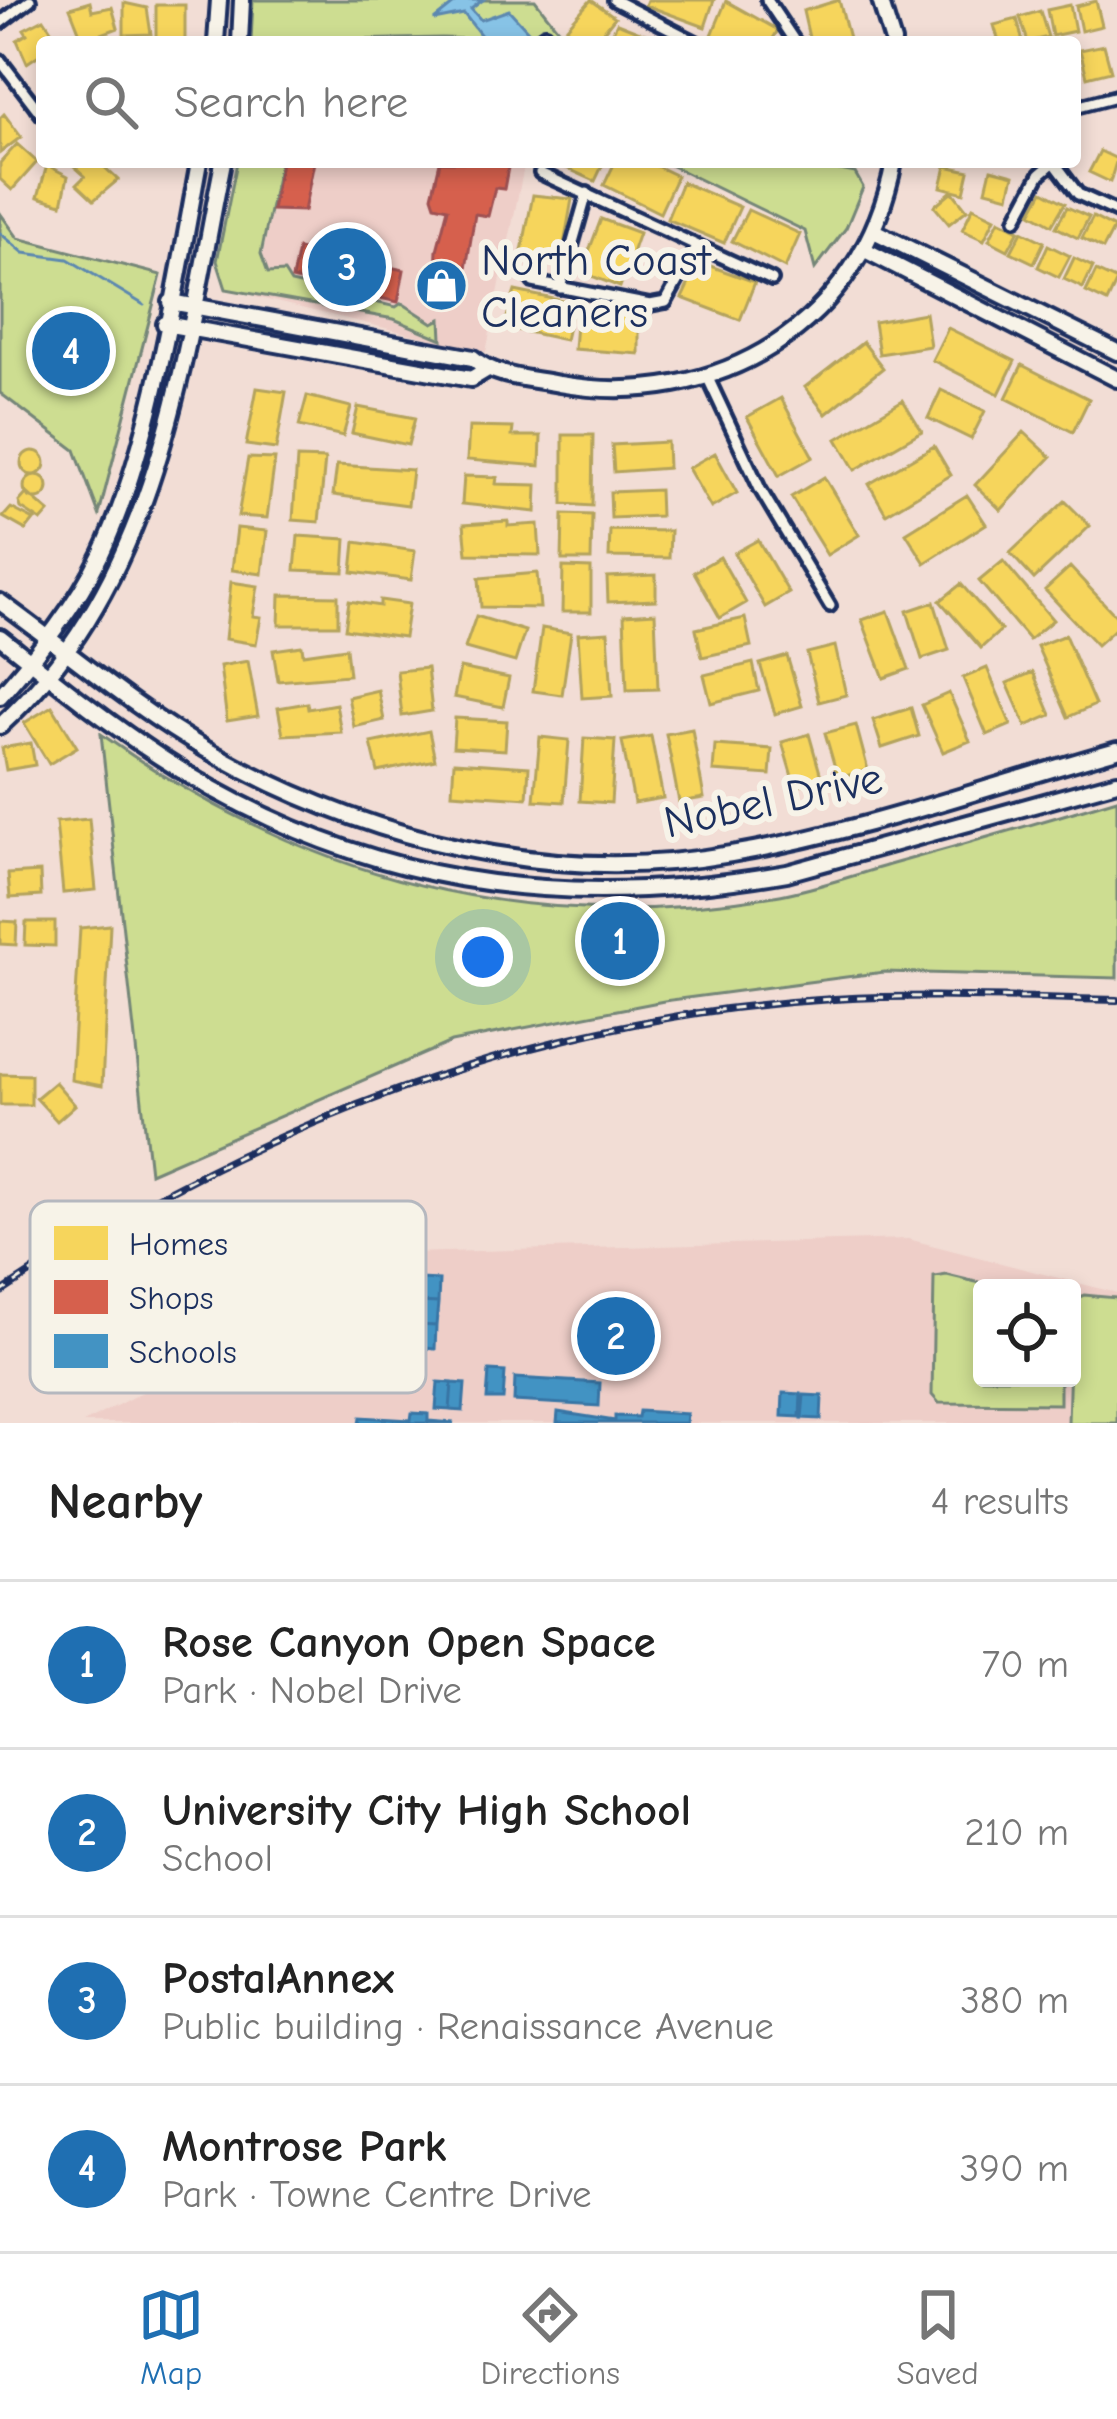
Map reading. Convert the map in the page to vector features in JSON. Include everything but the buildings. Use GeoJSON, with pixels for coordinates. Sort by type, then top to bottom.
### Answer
{"type":"FeatureCollection","features":[{"type":"Feature","properties":{"kind":"main road"},"geometry":{"type":"LineString","coordinates":[[217,36],[220,0]]}},
{"type":"Feature","properties":{"kind":"main road"},"geometry":{"type":"LineString","coordinates":[[240,36],[242,0]]}},
{"type":"Feature","properties":{"kind":"main road"},"geometry":{"type":"LineString","coordinates":[[880,0],[891,36]]}},
{"type":"Feature","properties":{"kind":"main road"},"geometry":{"type":"LineString","coordinates":[[0,696],[48,637],[99,558],[117,516],[171,302],[198,168]]}},
{"type":"Feature","properties":{"kind":"main road"},"geometry":{"type":"LineString","coordinates":[[0,726],[66,648],[105,592],[137,530],[166,434],[222,168]]}},
{"type":"Feature","properties":{"kind":"main road"},"geometry":{"type":"LineString","coordinates":[[171,302],[473,358],[486,370],[624,391],[707,376],[786,337],[866,251],[876,232],[892,168]]}},
{"type":"Feature","properties":{"kind":"main road"},"geometry":{"type":"LineString","coordinates":[[876,232],[1117,352]]}},
{"type":"Feature","properties":{"kind":"main road"},"geometry":{"type":"LineString","coordinates":[[866,251],[1117,379]]}},
{"type":"Feature","properties":{"kind":"main road"},"geometry":{"type":"LineString","coordinates":[[165,324],[471,379],[486,370]]}},
{"type":"Feature","properties":{"kind":"main road","name":"Nobel Drive"},"geometry":{"type":"LineString","coordinates":[[0,602],[201,746],[293,794],[420,839],[568,865],[667,862],[783,844],[1117,750]]}},
{"type":"Feature","properties":{"kind":"main road","name":"Nobel Drive"},"geometry":{"type":"LineString","coordinates":[[0,637],[158,756],[307,833],[446,877],[569,894],[660,892],[788,873],[1117,782]]}},
{"type":"Feature","properties":{"kind":"street"},"geometry":{"type":"LineString","coordinates":[[0,23],[30,0]]}},
{"type":"Feature","properties":{"kind":"street"},"geometry":{"type":"LineString","coordinates":[[614,0],[684,36]]}},
{"type":"Feature","properties":{"kind":"street"},"geometry":{"type":"LineString","coordinates":[[767,0],[791,36]]}},
{"type":"Feature","properties":{"kind":"street"},"geometry":{"type":"LineString","coordinates":[[0,60],[36,107]]}},
{"type":"Feature","properties":{"kind":"street"},"geometry":{"type":"LineString","coordinates":[[1081,105],[1117,97]]}},
{"type":"Feature","properties":{"kind":"street"},"geometry":{"type":"LineString","coordinates":[[1016,219],[1047,168]]}},
{"type":"Feature","properties":{"kind":"street"},"geometry":{"type":"LineString","coordinates":[[1058,168],[1078,194],[1117,212]]}},
{"type":"Feature","properties":{"kind":"street"},"geometry":{"type":"LineString","coordinates":[[540,173],[695,249],[772,280]]}},
{"type":"Feature","properties":{"kind":"street"},"geometry":{"type":"LineString","coordinates":[[560,288],[586,193]]}},
{"type":"Feature","properties":{"kind":"street"},"geometry":{"type":"LineString","coordinates":[[533,282],[668,306],[695,249]]}},
{"type":"Feature","properties":{"kind":"street"},"geometry":{"type":"LineString","coordinates":[[707,376],[760,489],[830,606]]}},
{"type":"Feature","properties":{"kind":"shaded area"},"geometry":{"type":"Polygon","coordinates":[[[279,168],[524,168],[486,352],[255,297],[279,168]]]}},
{"type":"Feature","properties":{"kind":"shaded area"},"geometry":{"type":"Polygon","coordinates":[[[908,1239],[1063,1279],[973,1279],[973,1387],[1081,1387],[1081,1284],[1117,1293],[1117,1423],[83,1423],[141,1393],[426,1393],[426,1253],[908,1239]]]}},
{"type":"Feature","properties":{"kind":"green space"},"geometry":{"type":"Polygon","coordinates":[[[253,0],[535,0],[563,36],[251,36],[253,0]]]}},
{"type":"Feature","properties":{"kind":"green space"},"geometry":{"type":"Polygon","coordinates":[[[236,168],[279,168],[261,254],[268,273],[284,272],[291,283],[396,307],[402,303],[433,323],[441,319],[442,339],[394,319],[226,289],[217,261],[236,168]]]}},
{"type":"Feature","properties":{"kind":"green space"},"geometry":{"type":"Polygon","coordinates":[[[676,168],[830,168],[855,173],[863,187],[846,228],[815,269],[805,231],[676,168]]]}},
{"type":"Feature","properties":{"kind":"green space"},"geometry":{"type":"Polygon","coordinates":[[[0,213],[18,238],[161,275],[99,514],[75,450],[0,393],[0,213]]]}},
{"type":"Feature","properties":{"kind":"green space"},"geometry":{"type":"Polygon","coordinates":[[[101,734],[179,785],[257,827],[338,860],[421,885],[505,901],[592,909],[682,907],[788,893],[1117,799],[1117,978],[884,972],[664,1001],[451,1042],[150,1173],[101,734]]]}},
{"type":"Feature","properties":{"kind":"green space"},"geometry":{"type":"Polygon","coordinates":[[[934,1277],[973,1281],[973,1387],[1060,1387],[1060,1404],[939,1403],[932,1395],[934,1277]]]}},
{"type":"Feature","properties":{"kind":"green space"},"geometry":{"type":"Polygon","coordinates":[[[1081,1296],[1117,1298],[1117,1423],[1068,1423],[1069,1387],[1081,1387],[1081,1296]]]}},
{"type":"Feature","properties":{"kind":"water"},"geometry":{"type":"Polygon","coordinates":[[[459,0],[483,0],[471,9],[481,20],[509,10],[533,36],[481,36],[464,14],[434,20],[459,0]]]}},
{"type":"Feature","properties":{"kind":"waterway"},"geometry":{"type":"LineString","coordinates":[[0,233],[24,253],[68,259],[144,305]]}},
{"type":"Feature","properties":{"kind":"railway"},"geometry":{"type":"LineString","coordinates":[[154,1201],[293,1132],[398,1090],[613,1028],[723,1009],[834,999],[1117,1000]]}},
{"type":"Feature","properties":{"kind":"railway"},"geometry":{"type":"LineString","coordinates":[[0,1293],[30,1274]]}},
{"type":"Feature","properties":{"kind":"place","name":"PostalAnnex"},"geometry":{"type":"Point","coordinates":[347,267]}},
{"type":"Feature","properties":{"kind":"place","name":"North Coast Cleaners"},"geometry":{"type":"Point","coordinates":[442,286]}},
{"type":"Feature","properties":{"kind":"place","name":"Montrose Park"},"geometry":{"type":"Point","coordinates":[71,351]}},
{"type":"Feature","properties":{"kind":"place","name":"Rose Canyon Open Space"},"geometry":{"type":"Point","coordinates":[620,941]}},
{"type":"Feature","properties":{"kind":"place","name":"University City High School"},"geometry":{"type":"Point","coordinates":[616,1336]}}]}
